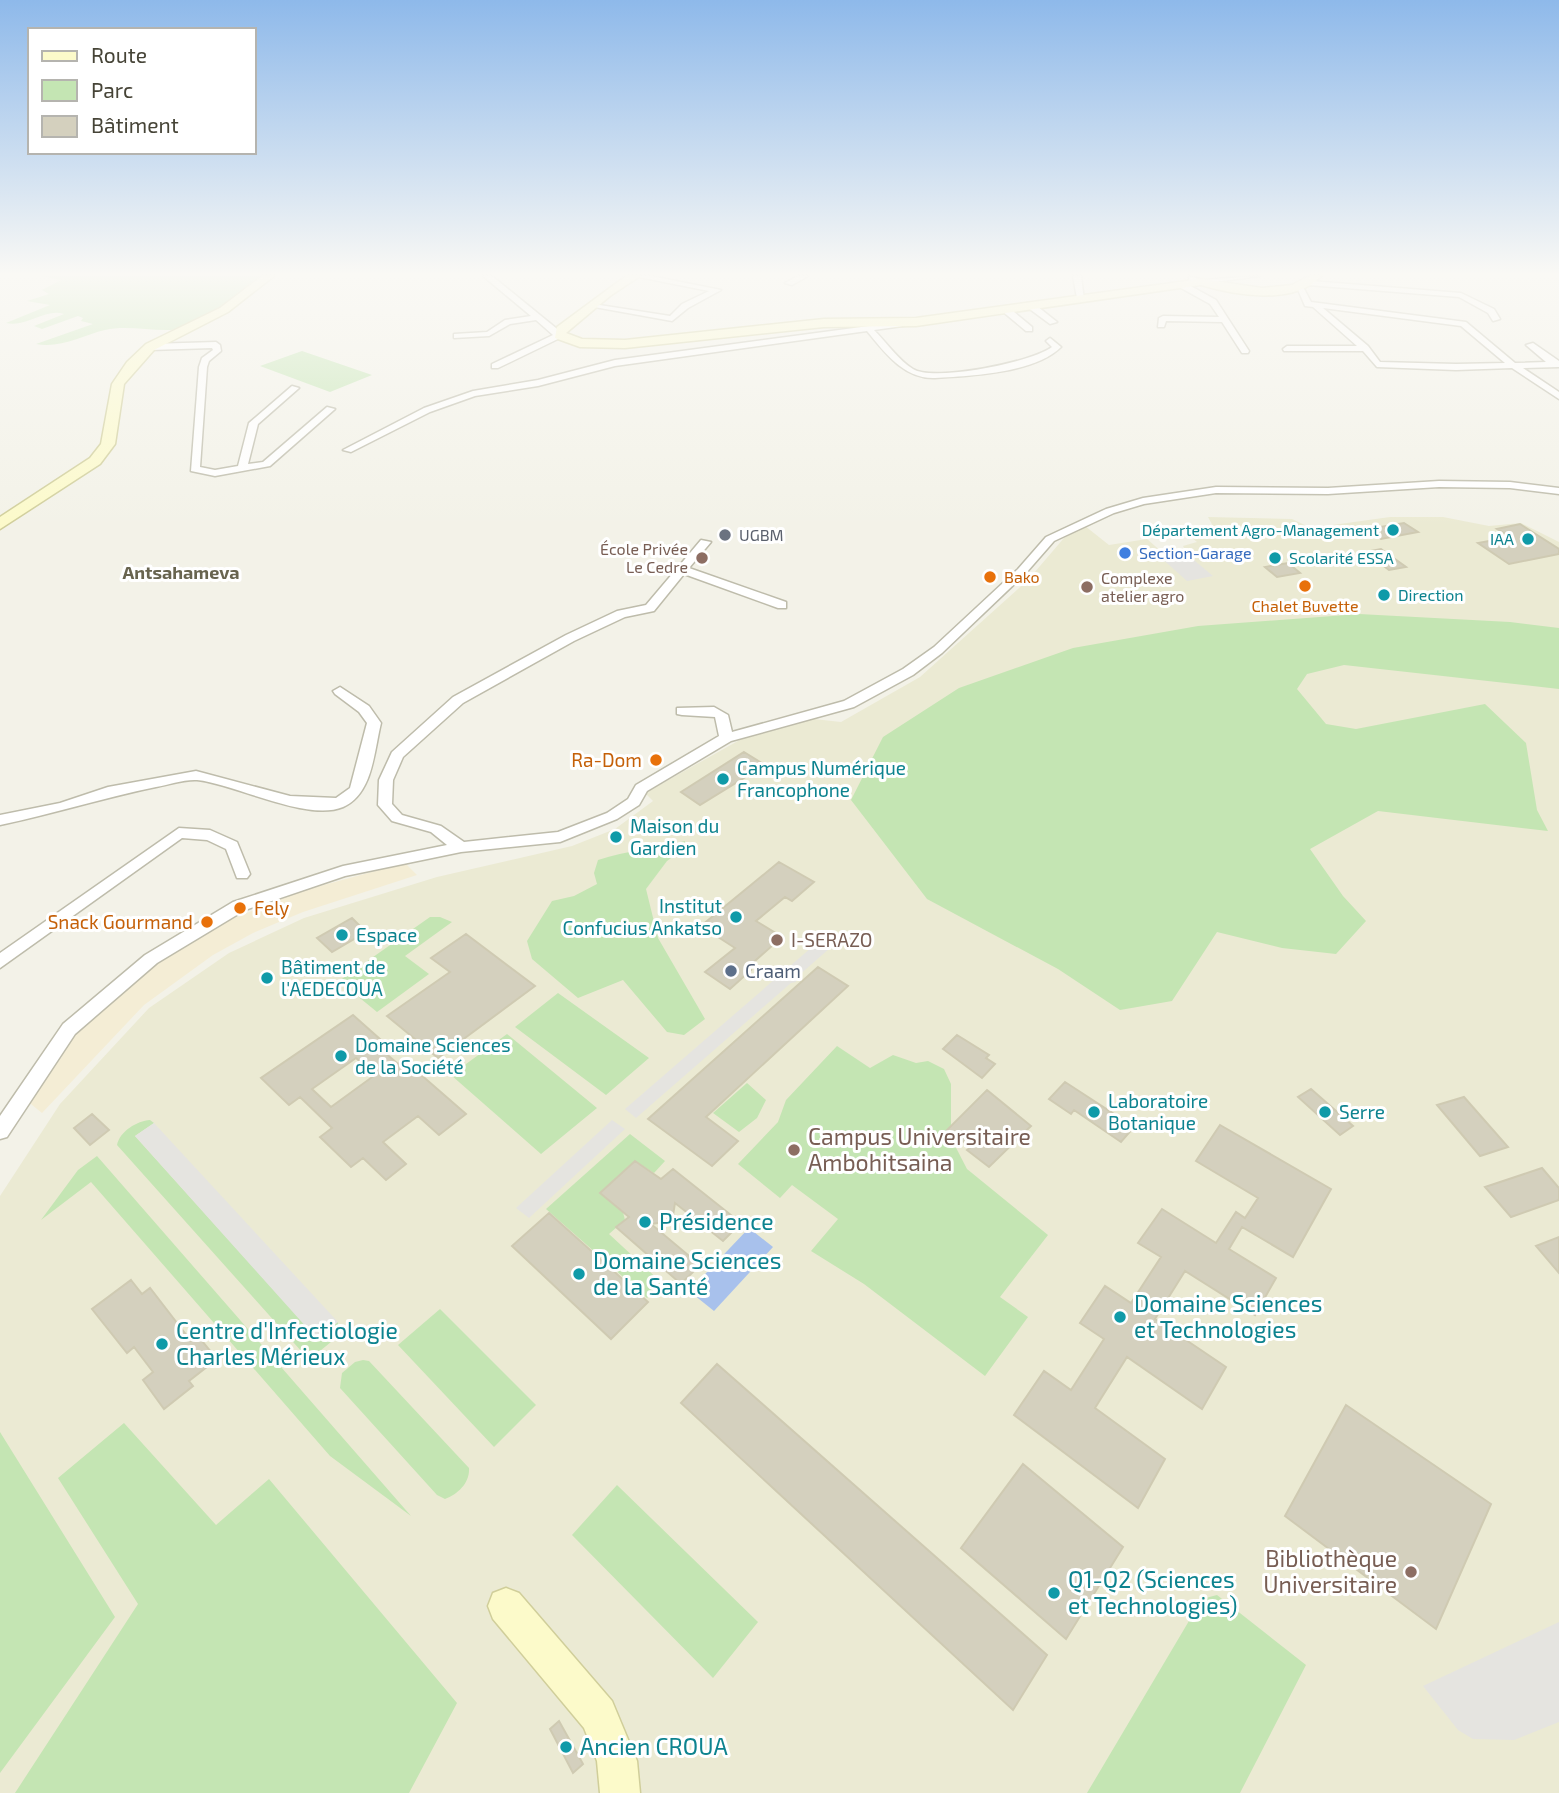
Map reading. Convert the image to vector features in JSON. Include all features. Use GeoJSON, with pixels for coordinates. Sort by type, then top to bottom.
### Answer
{"type":"FeatureCollection","features":[{"type":"Feature","properties":{"kind":"street"},"geometry":{"type":"LineString","coordinates":[[0,524],[95,461],[108,444],[118,384],[137,360]]}},
{"type":"Feature","properties":{"kind":"street"},"geometry":{"type":"LineString","coordinates":[[205,360],[195,469],[215,473],[266,464],[330,409]]}},
{"type":"Feature","properties":{"kind":"street"},"geometry":{"type":"LineString","coordinates":[[495,366],[508,360]]}},
{"type":"Feature","properties":{"kind":"street"},"geometry":{"type":"LineString","coordinates":[[348,450],[427,410],[472,394],[538,383],[615,363],[642,360]]}},
{"type":"Feature","properties":{"kind":"street"},"geometry":{"type":"LineString","coordinates":[[898,360],[908,371],[922,376],[1005,366],[1032,360]]}},
{"type":"Feature","properties":{"kind":"street"},"geometry":{"type":"LineString","coordinates":[[1374,360],[1377,364],[1558,365]]}},
{"type":"Feature","properties":{"kind":"street"},"geometry":{"type":"LineString","coordinates":[[1507,360],[1559,396]]}},
{"type":"Feature","properties":{"kind":"street"},"geometry":{"type":"LineString","coordinates":[[242,468],[254,423],[295,388]]}},
{"type":"Feature","properties":{"kind":"street"},"geometry":{"type":"LineString","coordinates":[[0,1131],[69,1029],[151,959],[239,906],[342,871],[461,847],[560,837],[612,817],[634,802],[641,788],[726,738],[849,704],[908,672],[938,650],[1037,556],[1050,539],[1110,510],[1143,501],[1216,490],[1328,491],[1439,484],[1510,485],[1559,491]]}},
{"type":"Feature","properties":{"kind":"street"},"geometry":{"type":"LineString","coordinates":[[461,847],[436,829],[397,818],[385,805],[386,780],[397,755],[470,693],[570,638],[621,614],[650,608],[705,542]]}},
{"type":"Feature","properties":{"kind":"street"},"geometry":{"type":"LineString","coordinates":[[682,570],[782,605]]}},
{"type":"Feature","properties":{"kind":"street"},"geometry":{"type":"LineString","coordinates":[[0,820],[62,807],[108,792],[196,775],[290,801],[340,803],[358,790],[374,723],[364,709],[340,691]]}},
{"type":"Feature","properties":{"kind":"street"},"geometry":{"type":"LineString","coordinates":[[682,711],[715,710],[721,715],[726,738]]}},
{"type":"Feature","properties":{"kind":"street"},"geometry":{"type":"LineString","coordinates":[[0,962],[179,833],[210,835],[232,846],[242,874]]}},
{"type":"Feature","properties":{"kind":"street"},"geometry":{"type":"LineString","coordinates":[[506,1606],[598,1715],[617,1761],[620,1793]]}},
{"type":"Feature","properties":{"kind":"shaded area","name":"Campus Universitaire Ambohitsaina"},"geometry":{"type":"Polygon","coordinates":[[[1208,517],[1292,519],[1311,528],[1390,517],[1443,517],[1489,526],[1521,523],[1559,542],[1559,1793],[0,1793],[0,1196],[60,1104],[149,1008],[229,953],[304,918],[437,877],[572,846],[615,829],[653,801],[645,793],[745,737],[805,718],[841,722],[920,677],[1028,580],[1064,538],[1085,526],[1109,545],[1147,539],[1163,553],[1170,552],[1176,556],[1187,554],[1183,546],[1197,542],[1187,534],[1214,528],[1208,517]]]}},
{"type":"Feature","properties":{"kind":"shaded area"},"geometry":{"type":"Polygon","coordinates":[[[1171,554],[1175,557],[1188,555],[1213,576],[1187,581],[1159,556],[1171,554]]]}},
{"type":"Feature","properties":{"kind":"shaded area"},"geometry":{"type":"Polygon","coordinates":[[[405,863],[417,875],[303,912],[253,933],[213,955],[144,1005],[42,1113],[26,1100],[62,1057],[58,1053],[77,1030],[121,990],[171,954],[225,922],[298,892],[405,863]]]}},
{"type":"Feature","properties":{"kind":"shaded area"},"geometry":{"type":"Polygon","coordinates":[[[819,941],[830,948],[797,977],[796,982],[791,983],[636,1118],[625,1109],[819,941]]]}},
{"type":"Feature","properties":{"kind":"shaded area"},"geometry":{"type":"Polygon","coordinates":[[[612,1120],[625,1129],[529,1218],[516,1208],[612,1120]]]}},
{"type":"Feature","properties":{"kind":"shaded area"},"geometry":{"type":"Polygon","coordinates":[[[154,1123],[338,1322],[317,1339],[135,1136],[154,1123]]]}},
{"type":"Feature","properties":{"kind":"shaded area"},"geometry":{"type":"Polygon","coordinates":[[[1559,1622],[1559,1722],[1514,1740],[1473,1739],[1458,1730],[1423,1686],[1559,1622]]]}},
{"type":"Feature","properties":{"kind":"green space"},"geometry":{"type":"Polygon","coordinates":[[[278,360],[327,360],[372,375],[330,392],[260,366],[278,360]]]}},
{"type":"Feature","properties":{"kind":"green space"},"geometry":{"type":"Polygon","coordinates":[[[1359,614],[1510,622],[1559,628],[1559,689],[1344,665],[1307,674],[1297,689],[1326,724],[1356,729],[1485,704],[1526,743],[1537,810],[1548,831],[1378,811],[1310,849],[1343,896],[1366,921],[1336,954],[1282,948],[1217,932],[1172,1001],[1120,1010],[1058,969],[927,899],[851,800],[883,737],[959,688],[1073,648],[1198,626],[1359,614]]]}},
{"type":"Feature","properties":{"kind":"green space"},"geometry":{"type":"Polygon","coordinates":[[[685,841],[685,848],[667,861],[646,889],[658,938],[705,1019],[684,1035],[667,1032],[623,980],[578,998],[532,959],[527,941],[552,901],[574,896],[597,884],[594,873],[598,860],[685,841]]]}},
{"type":"Feature","properties":{"kind":"green space"},"geometry":{"type":"Polygon","coordinates":[[[430,917],[440,917],[452,922],[405,956],[429,974],[377,1012],[339,981],[430,917]]]}},
{"type":"Feature","properties":{"kind":"green space"},"geometry":{"type":"Polygon","coordinates":[[[558,993],[649,1058],[606,1095],[515,1027],[558,993]]]}},
{"type":"Feature","properties":{"kind":"green space"},"geometry":{"type":"Polygon","coordinates":[[[507,1034],[597,1108],[541,1154],[451,1075],[507,1034]]]}},
{"type":"Feature","properties":{"kind":"green space"},"geometry":{"type":"Polygon","coordinates":[[[837,1046],[870,1068],[893,1055],[916,1063],[928,1061],[944,1069],[951,1084],[951,1138],[967,1169],[1048,1235],[1000,1297],[1028,1317],[985,1376],[864,1284],[811,1251],[838,1219],[792,1185],[780,1198],[738,1164],[778,1122],[786,1100],[837,1046]]]}},
{"type":"Feature","properties":{"kind":"green space"},"geometry":{"type":"Polygon","coordinates":[[[747,1083],[766,1100],[757,1118],[739,1132],[713,1113],[747,1083]]]}},
{"type":"Feature","properties":{"kind":"green space"},"geometry":{"type":"Polygon","coordinates":[[[150,1120],[154,1123],[135,1136],[317,1338],[338,1322],[337,1337],[320,1351],[302,1352],[117,1145],[122,1135],[130,1128],[150,1120]]]}},
{"type":"Feature","properties":{"kind":"green space"},"geometry":{"type":"Polygon","coordinates":[[[630,1134],[665,1161],[654,1173],[635,1161],[600,1193],[623,1212],[625,1220],[609,1234],[662,1283],[647,1298],[546,1209],[630,1134]]]}},
{"type":"Feature","properties":{"kind":"green space"},"geometry":{"type":"Polygon","coordinates":[[[97,1156],[411,1516],[330,1456],[91,1182],[41,1220],[78,1170],[97,1156]]]}},
{"type":"Feature","properties":{"kind":"green space"},"geometry":{"type":"Polygon","coordinates":[[[440,1309],[536,1405],[494,1447],[398,1345],[440,1309]]]}},
{"type":"Feature","properties":{"kind":"green space"},"geometry":{"type":"Polygon","coordinates":[[[369,1361],[469,1468],[465,1483],[454,1494],[445,1499],[437,1495],[340,1388],[342,1373],[355,1362],[369,1361]]]}},
{"type":"Feature","properties":{"kind":"green space"},"geometry":{"type":"Polygon","coordinates":[[[124,1423],[216,1525],[269,1479],[457,1703],[409,1793],[15,1793],[138,1604],[58,1478],[124,1423]]]}},
{"type":"Feature","properties":{"kind":"green space"},"geometry":{"type":"Polygon","coordinates":[[[0,1432],[115,1617],[0,1773],[0,1432]]]}},
{"type":"Feature","properties":{"kind":"green space"},"geometry":{"type":"Polygon","coordinates":[[[617,1485],[758,1622],[713,1678],[572,1535],[617,1485]]]}},
{"type":"Feature","properties":{"kind":"green space"},"geometry":{"type":"Polygon","coordinates":[[[1217,1595],[1306,1665],[1240,1793],[1087,1793],[1202,1599],[1217,1595]]]}},
{"type":"Feature","properties":{"kind":"water"},"geometry":{"type":"Polygon","coordinates":[[[749,1228],[773,1247],[714,1311],[689,1291],[749,1228]]]}},
{"type":"Feature","properties":{"kind":"building","name":"Département Agro-Management"},"geometry":{"type":"Polygon","coordinates":[[[1404,523],[1418,532],[1381,539],[1368,529],[1404,523]]]}},
{"type":"Feature","properties":{"kind":"building"},"geometry":{"type":"Polygon","coordinates":[[[1520,524],[1559,549],[1559,554],[1509,564],[1478,543],[1511,537],[1497,529],[1520,524]]]}},
{"type":"Feature","properties":{"kind":"building"},"geometry":{"type":"Polygon","coordinates":[[[1381,549],[1406,567],[1389,570],[1365,552],[1381,549]]]}},
{"type":"Feature","properties":{"kind":"building"},"geometry":{"type":"Polygon","coordinates":[[[1288,563],[1300,573],[1277,577],[1265,567],[1288,563]]]}},
{"type":"Feature","properties":{"kind":"building","name":"Campus Numérique Francophone"},"geometry":{"type":"Polygon","coordinates":[[[744,752],[765,765],[700,805],[681,792],[744,752]]]}},
{"type":"Feature","properties":{"kind":"building"},"geometry":{"type":"Polygon","coordinates":[[[779,862],[814,882],[792,901],[785,897],[756,921],[782,937],[747,968],[751,970],[730,989],[705,972],[735,948],[701,926],[779,862]]]}},
{"type":"Feature","properties":{"kind":"building","name":"Espace"},"geometry":{"type":"Polygon","coordinates":[[[352,918],[366,932],[332,952],[317,938],[352,918]]]}},
{"type":"Feature","properties":{"kind":"building"},"geometry":{"type":"Polygon","coordinates":[[[466,934],[535,986],[438,1058],[387,1016],[450,972],[431,958],[466,934]]]}},
{"type":"Feature","properties":{"kind":"building"},"geometry":{"type":"Polygon","coordinates":[[[818,967],[848,986],[706,1117],[738,1141],[712,1166],[648,1119],[818,967]]]}},
{"type":"Feature","properties":{"kind":"building","name":"Domaine Sciences de la Société"},"geometry":{"type":"Polygon","coordinates":[[[353,1015],[381,1040],[375,1044],[398,1064],[404,1060],[466,1114],[439,1135],[418,1116],[383,1142],[406,1164],[386,1180],[363,1158],[351,1167],[320,1137],[332,1128],[300,1097],[289,1105],[261,1078],[353,1015]],[[356,1058],[312,1089],[331,1107],[375,1075],[356,1058]]]}},
{"type":"Feature","properties":{"kind":"building"},"geometry":{"type":"Polygon","coordinates":[[[957,1035],[989,1055],[986,1058],[995,1064],[982,1078],[943,1049],[957,1035]]]}},
{"type":"Feature","properties":{"kind":"building","name":"Laboratoire Botanique"},"geometry":{"type":"Polygon","coordinates":[[[1065,1082],[1134,1127],[1121,1142],[1074,1110],[1071,1114],[1049,1099],[1065,1082]]]}},
{"type":"Feature","properties":{"kind":"building","name":"Serre"},"geometry":{"type":"Polygon","coordinates":[[[1311,1089],[1353,1126],[1340,1135],[1298,1097],[1311,1089]]]}},
{"type":"Feature","properties":{"kind":"building"},"geometry":{"type":"Polygon","coordinates":[[[987,1090],[1031,1126],[989,1167],[967,1150],[971,1147],[947,1130],[987,1090]]]}},
{"type":"Feature","properties":{"kind":"building"},"geometry":{"type":"Polygon","coordinates":[[[1464,1097],[1508,1147],[1480,1156],[1437,1105],[1464,1097]]]}},
{"type":"Feature","properties":{"kind":"building"},"geometry":{"type":"Polygon","coordinates":[[[92,1114],[109,1130],[90,1145],[74,1128],[92,1114]]]}},
{"type":"Feature","properties":{"kind":"building","name":"Domaine Sciences et Technologies"},"geometry":{"type":"Polygon","coordinates":[[[1220,1125],[1331,1189],[1293,1257],[1242,1227],[1229,1249],[1276,1278],[1255,1315],[1185,1271],[1155,1319],[1226,1367],[1202,1409],[1127,1357],[1095,1408],[1165,1459],[1138,1508],[1014,1415],[1044,1371],[1071,1390],[1104,1339],[1080,1323],[1105,1286],[1131,1303],[1161,1257],[1138,1243],[1162,1209],[1216,1243],[1236,1212],[1245,1218],[1258,1198],[1196,1161],[1220,1125]]]}},
{"type":"Feature","properties":{"kind":"building","name":"Présidence"},"geometry":{"type":"Polygon","coordinates":[[[635,1161],[661,1179],[673,1169],[741,1223],[723,1241],[675,1203],[672,1221],[651,1224],[700,1265],[681,1284],[616,1227],[629,1217],[600,1193],[635,1161]]]}},
{"type":"Feature","properties":{"kind":"building"},"geometry":{"type":"Polygon","coordinates":[[[1542,1168],[1559,1188],[1559,1200],[1511,1217],[1485,1187],[1542,1168]]]}},
{"type":"Feature","properties":{"kind":"building","name":"Domaine Sciences de la Santé"},"geometry":{"type":"Polygon","coordinates":[[[549,1213],[648,1302],[611,1339],[512,1246],[549,1213]]]}},
{"type":"Feature","properties":{"kind":"building"},"geometry":{"type":"Polygon","coordinates":[[[1559,1237],[1559,1273],[1536,1246],[1559,1237]]]}},
{"type":"Feature","properties":{"kind":"building","name":"Centre d'Infectiologie Charles Mérieux"},"geometry":{"type":"Polygon","coordinates":[[[131,1280],[142,1294],[150,1288],[191,1341],[198,1336],[217,1359],[189,1381],[193,1386],[164,1409],[143,1380],[153,1372],[134,1347],[127,1353],[92,1309],[131,1280]]]}},
{"type":"Feature","properties":{"kind":"building"},"geometry":{"type":"Polygon","coordinates":[[[717,1364],[1047,1655],[1013,1710],[681,1403],[717,1364]]]}},
{"type":"Feature","properties":{"kind":"building","name":"Bibliothèque Universitaire"},"geometry":{"type":"Polygon","coordinates":[[[1346,1405],[1491,1504],[1436,1629],[1285,1516],[1346,1405]]]}},
{"type":"Feature","properties":{"kind":"building","name":"Q1-Q2 (Sciences et Technologies)"},"geometry":{"type":"Polygon","coordinates":[[[1023,1464],[1123,1547],[1066,1639],[961,1548],[1023,1464]]]}},
{"type":"Feature","properties":{"kind":"building","name":"Ancien CROUA"},"geometry":{"type":"Polygon","coordinates":[[[559,1721],[583,1764],[573,1773],[550,1729],[559,1721]]]}},
{"type":"Feature","properties":{"kind":"place","name":"Département Agro-Management"},"geometry":{"type":"Point","coordinates":[1393,530]}},
{"type":"Feature","properties":{"kind":"place","name":"UGBM"},"geometry":{"type":"Point","coordinates":[725,535]}},
{"type":"Feature","properties":{"kind":"place","name":"IAA"},"geometry":{"type":"Point","coordinates":[1528,539]}},
{"type":"Feature","properties":{"kind":"place","name":"Section-Garage"},"geometry":{"type":"Point","coordinates":[1125,553]}},
{"type":"Feature","properties":{"kind":"place","name":"École Privée Le Cedre"},"geometry":{"type":"Point","coordinates":[702,558]}},
{"type":"Feature","properties":{"kind":"place","name":"Scolarité ESSA"},"geometry":{"type":"Point","coordinates":[1275,558]}},
{"type":"Feature","properties":{"kind":"place","name":"Bako"},"geometry":{"type":"Point","coordinates":[990,577]}},
{"type":"Feature","properties":{"kind":"place","name":"Chalet Buvette"},"geometry":{"type":"Point","coordinates":[1305,586]}},
{"type":"Feature","properties":{"kind":"place","name":"Complexe atelier agro"},"geometry":{"type":"Point","coordinates":[1087,587]}},
{"type":"Feature","properties":{"kind":"place","name":"Direction"},"geometry":{"type":"Point","coordinates":[1384,595]}},
{"type":"Feature","properties":{"kind":"place","name":"Ra-Dom"},"geometry":{"type":"Point","coordinates":[656,760]}},
{"type":"Feature","properties":{"kind":"place","name":"Campus Numérique Francophone"},"geometry":{"type":"Point","coordinates":[723,779]}},
{"type":"Feature","properties":{"kind":"place","name":"Maison du Gardien"},"geometry":{"type":"Point","coordinates":[616,837]}},
{"type":"Feature","properties":{"kind":"place","name":"Fely"},"geometry":{"type":"Point","coordinates":[240,908]}},
{"type":"Feature","properties":{"kind":"place","name":"Institut Confucius Ankatso"},"geometry":{"type":"Point","coordinates":[736,917]}},
{"type":"Feature","properties":{"kind":"place","name":"Snack Gourmand"},"geometry":{"type":"Point","coordinates":[207,922]}},
{"type":"Feature","properties":{"kind":"place","name":"Espace"},"geometry":{"type":"Point","coordinates":[342,935]}},
{"type":"Feature","properties":{"kind":"place","name":"I-SERAZO"},"geometry":{"type":"Point","coordinates":[777,940]}},
{"type":"Feature","properties":{"kind":"place","name":"Craam"},"geometry":{"type":"Point","coordinates":[731,971]}},
{"type":"Feature","properties":{"kind":"place","name":"Bâtiment de l'AEDECOUA"},"geometry":{"type":"Point","coordinates":[267,978]}},
{"type":"Feature","properties":{"kind":"place","name":"Domaine Sciences de la Société"},"geometry":{"type":"Point","coordinates":[341,1056]}},
{"type":"Feature","properties":{"kind":"place","name":"Laboratoire Botanique"},"geometry":{"type":"Point","coordinates":[1094,1112]}},
{"type":"Feature","properties":{"kind":"place","name":"Serre"},"geometry":{"type":"Point","coordinates":[1325,1112]}},
{"type":"Feature","properties":{"kind":"place","name":"Campus Universitaire Ambohitsaina"},"geometry":{"type":"Point","coordinates":[794,1150]}},
{"type":"Feature","properties":{"kind":"place","name":"Présidence"},"geometry":{"type":"Point","coordinates":[645,1222]}},
{"type":"Feature","properties":{"kind":"place","name":"Domaine Sciences de la Santé"},"geometry":{"type":"Point","coordinates":[579,1274]}},
{"type":"Feature","properties":{"kind":"place","name":"Domaine Sciences et Technologies"},"geometry":{"type":"Point","coordinates":[1120,1317]}},
{"type":"Feature","properties":{"kind":"place","name":"Centre d'Infectiologie Charles Mérieux"},"geometry":{"type":"Point","coordinates":[162,1344]}},
{"type":"Feature","properties":{"kind":"place","name":"Bibliothèque Universitaire"},"geometry":{"type":"Point","coordinates":[1411,1572]}},
{"type":"Feature","properties":{"kind":"place","name":"Q1-Q2 (Sciences et Technologies)"},"geometry":{"type":"Point","coordinates":[1054,1593]}},
{"type":"Feature","properties":{"kind":"place","name":"Ancien CROUA"},"geometry":{"type":"Point","coordinates":[566,1747]}},
{"type":"Feature","properties":{"kind":"district","name":"Antsahameva"},"geometry":{"type":"Point","coordinates":[181,573]}}]}
